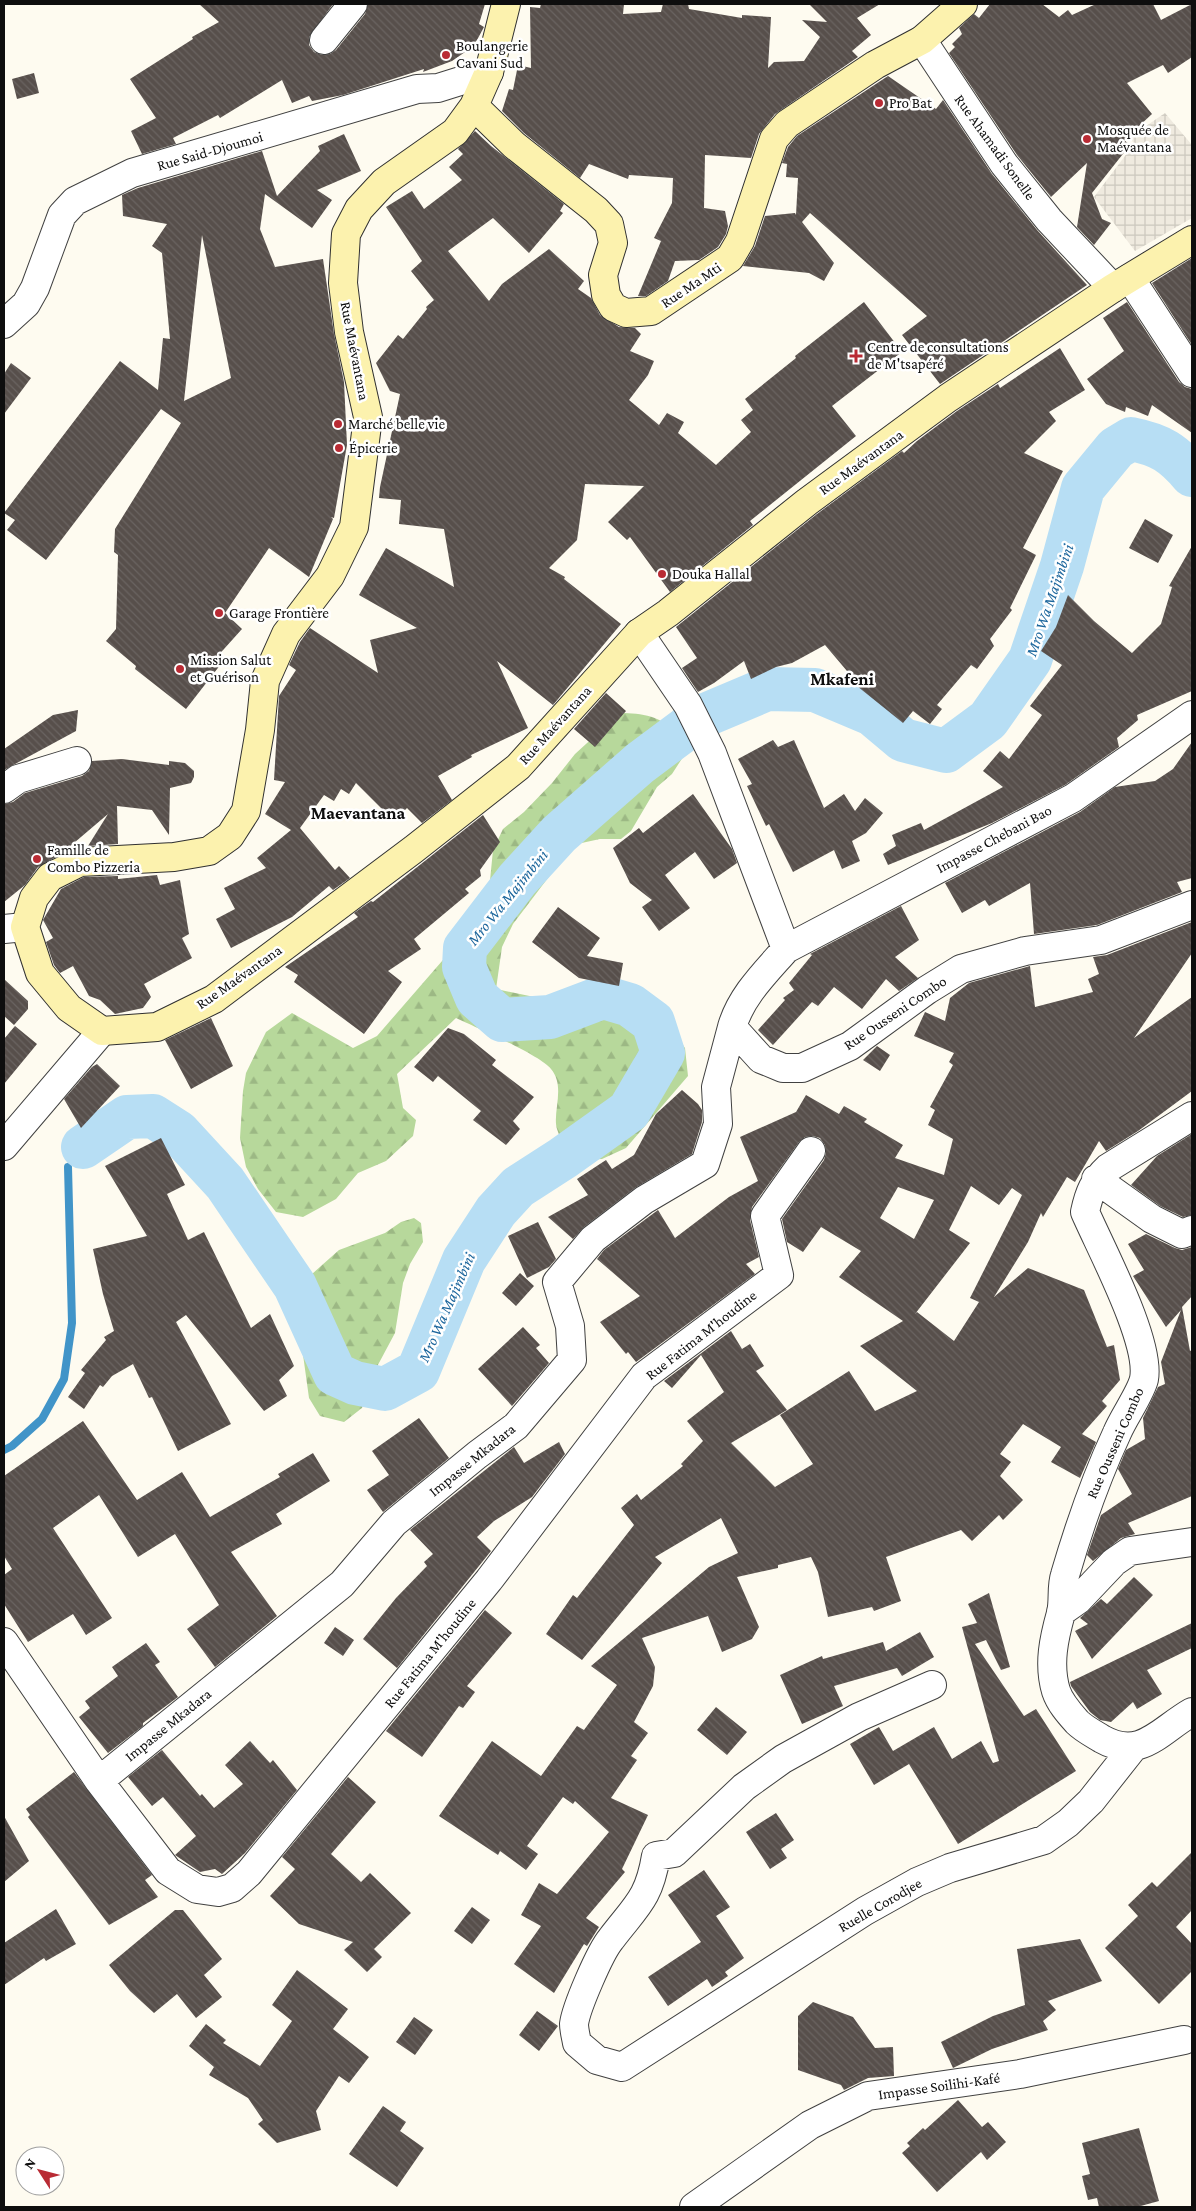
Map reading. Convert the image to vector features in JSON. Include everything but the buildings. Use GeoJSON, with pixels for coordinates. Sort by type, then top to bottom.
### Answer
{"type":"FeatureCollection","features":[{"type":"Feature","properties":{"kind":"street"},"geometry":{"type":"LineString","coordinates":[[324,40],[353,4]]}},
{"type":"Feature","properties":{"kind":"street","name":"Rue Maévantana"},"geometry":{"type":"LineString","coordinates":[[506,4],[489,72],[474,106],[455,132],[384,182],[359,209],[346,234],[344,292],[349,332],[368,417],[354,527],[330,576],[286,634],[265,680],[260,730],[246,811],[230,836],[208,851],[174,857],[80,862],[50,878],[14,928],[40,972],[69,1008],[102,1031],[157,1027],[214,999],[414,850],[518,767],[639,633],[668,613],[807,502],[948,398],[1121,283],[1192,240]]}},
{"type":"Feature","properties":{"kind":"street"},"geometry":{"type":"LineString","coordinates":[[922,40],[963,4]]}},
{"type":"Feature","properties":{"kind":"street","name":"Rue Ma Mti"},"geometry":{"type":"LineString","coordinates":[[474,106],[514,145],[596,210],[609,224],[612,243],[603,275],[606,294],[613,307],[626,313],[651,311],[730,258],[740,242],[774,139],[787,124],[875,65],[922,40]]}},
{"type":"Feature","properties":{"kind":"street","name":"Rue Ahamadi Sonelle"},"geometry":{"type":"LineString","coordinates":[[922,40],[1004,164],[1049,220],[1121,283],[1192,373]]}},
{"type":"Feature","properties":{"kind":"street","name":"Rue Said-Djoumoi"},"geometry":{"type":"LineString","coordinates":[[4,324],[26,304],[35,288],[62,215],[75,201],[132,173],[417,89],[438,88],[489,72]]}},
{"type":"Feature","properties":{"kind":"street"},"geometry":{"type":"LineString","coordinates":[[639,633],[688,706],[712,753],[786,949],[756,983],[737,1010],[732,1027]]}},
{"type":"Feature","properties":{"kind":"street","name":"Impasse Chebani Bao"},"geometry":{"type":"LineString","coordinates":[[786,949],[1073,798],[1192,715]]}},
{"type":"Feature","properties":{"kind":"street"},"geometry":{"type":"LineString","coordinates":[[4,789],[18,780],[77,761]]}},
{"type":"Feature","properties":{"kind":"street","name":"Rue Ousseni Combo"},"geometry":{"type":"LineString","coordinates":[[732,1027],[761,1059],[782,1068],[802,1068],[850,1046],[927,990],[961,969],[1025,951],[1101,940],[1192,905]]}},
{"type":"Feature","properties":{"kind":"street","name":"Impasse Mkadara"},"geometry":{"type":"LineString","coordinates":[[99,1781],[342,1584],[394,1523],[477,1455],[516,1426],[572,1360],[570,1326],[557,1282],[593,1239],[644,1200],[705,1164],[718,1124],[716,1088],[732,1027]]}},
{"type":"Feature","properties":{"kind":"street"},"geometry":{"type":"LineString","coordinates":[[4,1146],[102,1031]]}},
{"type":"Feature","properties":{"kind":"street"},"geometry":{"type":"LineString","coordinates":[[1192,1116],[1122,1158],[1096,1179],[1152,1219],[1182,1234],[1192,1230]]}},
{"type":"Feature","properties":{"kind":"street","name":"Rue Fatima M'houdine"},"geometry":{"type":"LineString","coordinates":[[4,1642],[99,1781],[168,1871],[198,1890],[218,1892],[232,1888],[249,1873],[489,1580],[644,1376],[779,1275],[765,1216],[811,1151]]}},
{"type":"Feature","properties":{"kind":"street","name":"Rue Ousseni Combo"},"geometry":{"type":"LineString","coordinates":[[1096,1179],[1089,1195],[1085,1212],[1132,1317],[1142,1353],[1144,1378],[1117,1431],[1099,1475],[1064,1578],[1061,1612],[1056,1625],[1052,1653],[1056,1690],[1062,1702],[1081,1726],[1106,1741],[1132,1749]]}},
{"type":"Feature","properties":{"kind":"street"},"geometry":{"type":"LineString","coordinates":[[1061,1612],[1078,1600],[1101,1575],[1130,1551],[1192,1542]]}},
{"type":"Feature","properties":{"kind":"street","name":"Ruelle Corodjee"},"geometry":{"type":"LineString","coordinates":[[932,1685],[859,1717],[783,1759],[744,1787],[674,1853],[656,1856],[652,1880],[639,1905],[609,1940],[590,1978],[574,2024],[578,2043],[597,2060],[622,2067],[865,1911],[917,1882],[950,1868],[1044,1840],[1068,1823],[1091,1801],[1132,1749]]}},
{"type":"Feature","properties":{"kind":"street"},"geometry":{"type":"LineString","coordinates":[[1132,1749],[1147,1743],[1173,1723],[1192,1712]]}},
{"type":"Feature","properties":{"kind":"street","name":"Impasse Soilihi-Kafé"},"geometry":{"type":"LineString","coordinates":[[694,2207],[810,2125],[868,2096],[1020,2074],[1189,2036]]}},
{"type":"Feature","properties":{"kind":"green space"},"geometry":{"type":"Polygon","coordinates":[[[620,713],[644,715],[665,723],[677,734],[683,757],[672,774],[657,787],[631,831],[621,839],[600,839],[577,844],[554,870],[513,924],[502,947],[496,989],[606,1012],[666,1021],[685,1048],[688,1076],[626,1148],[602,1159],[578,1160],[566,1146],[557,1129],[558,1084],[551,1069],[545,1063],[521,1049],[456,1018],[397,1074],[403,1108],[416,1120],[413,1136],[386,1161],[358,1173],[336,1199],[303,1217],[276,1212],[258,1189],[246,1167],[240,1138],[246,1073],[266,1032],[292,1013],[353,1048],[377,1036],[475,923],[488,901],[493,850],[503,829],[524,812],[552,783],[575,754],[620,713]]]}},
{"type":"Feature","properties":{"kind":"green space"},"geometry":{"type":"Polygon","coordinates":[[[414,1218],[421,1223],[423,1242],[410,1264],[403,1283],[395,1333],[372,1376],[362,1408],[344,1422],[320,1416],[309,1398],[300,1333],[291,1320],[303,1282],[339,1250],[385,1233],[401,1222],[414,1218]]]}},
{"type":"Feature","properties":{"kind":"shaded area"},"geometry":{"type":"Polygon","coordinates":[[[1165,113],[1192,145],[1192,218],[1135,251],[1094,197],[1134,144],[1130,137],[1165,113]]]}},
{"type":"Feature","properties":{"kind":"waterway","name":"Mro Wa Majimbini"},"geometry":{"type":"LineString","coordinates":[[83,1147],[127,1117],[153,1116],[178,1132],[225,1183],[295,1286],[335,1374],[355,1383],[385,1389],[418,1371],[464,1260],[496,1211],[518,1187],[629,1111],[663,1053],[653,1022],[630,1005],[603,997],[550,1017],[502,1020],[477,998],[464,967],[465,948],[517,880],[559,834],[640,763],[703,716],[767,689],[815,690],[872,714],[903,740],[946,751],[988,720],[1030,660],[1062,566],[1083,488],[1116,448],[1131,439],[1151,444],[1166,451],[1192,475]]}},
{"type":"Feature","properties":{"kind":"waterway","name":"Mro Wa Majimbini"},"geometry":{"type":"LineString","coordinates":[[4,1450],[12,1446],[42,1419],[64,1379],[72,1323],[68,1167]]}},
{"type":"Feature","properties":{"kind":"place","name":"Boulangerie Cavani Sud"},"geometry":{"type":"Point","coordinates":[446,55]}},
{"type":"Feature","properties":{"kind":"place","name":"Pro Bat"},"geometry":{"type":"Point","coordinates":[879,103]}},
{"type":"Feature","properties":{"kind":"place","name":"Mosquée de Maévantana"},"geometry":{"type":"Point","coordinates":[1087,139]}},
{"type":"Feature","properties":{"kind":"place","name":"Centre de consultations de M'tsapéré"},"geometry":{"type":"Point","coordinates":[856,356]}},
{"type":"Feature","properties":{"kind":"place","name":"Marché belle vie"},"geometry":{"type":"Point","coordinates":[338,424]}},
{"type":"Feature","properties":{"kind":"place","name":"Épicerie"},"geometry":{"type":"Point","coordinates":[339,448]}},
{"type":"Feature","properties":{"kind":"place","name":"Douka Hallal"},"geometry":{"type":"Point","coordinates":[662,574]}},
{"type":"Feature","properties":{"kind":"place","name":"Garage Frontière"},"geometry":{"type":"Point","coordinates":[219,613]}},
{"type":"Feature","properties":{"kind":"place","name":"Mission Salut et Guérison"},"geometry":{"type":"Point","coordinates":[180,669]}},
{"type":"Feature","properties":{"kind":"place","name":"Famille de Combo Pizzeria"},"geometry":{"type":"Point","coordinates":[37,859]}},
{"type":"Feature","properties":{"kind":"district","name":"Mkafeni"},"geometry":{"type":"Point","coordinates":[842,679]}},
{"type":"Feature","properties":{"kind":"district","name":"Maevantana"},"geometry":{"type":"Point","coordinates":[358,813]}}]}
